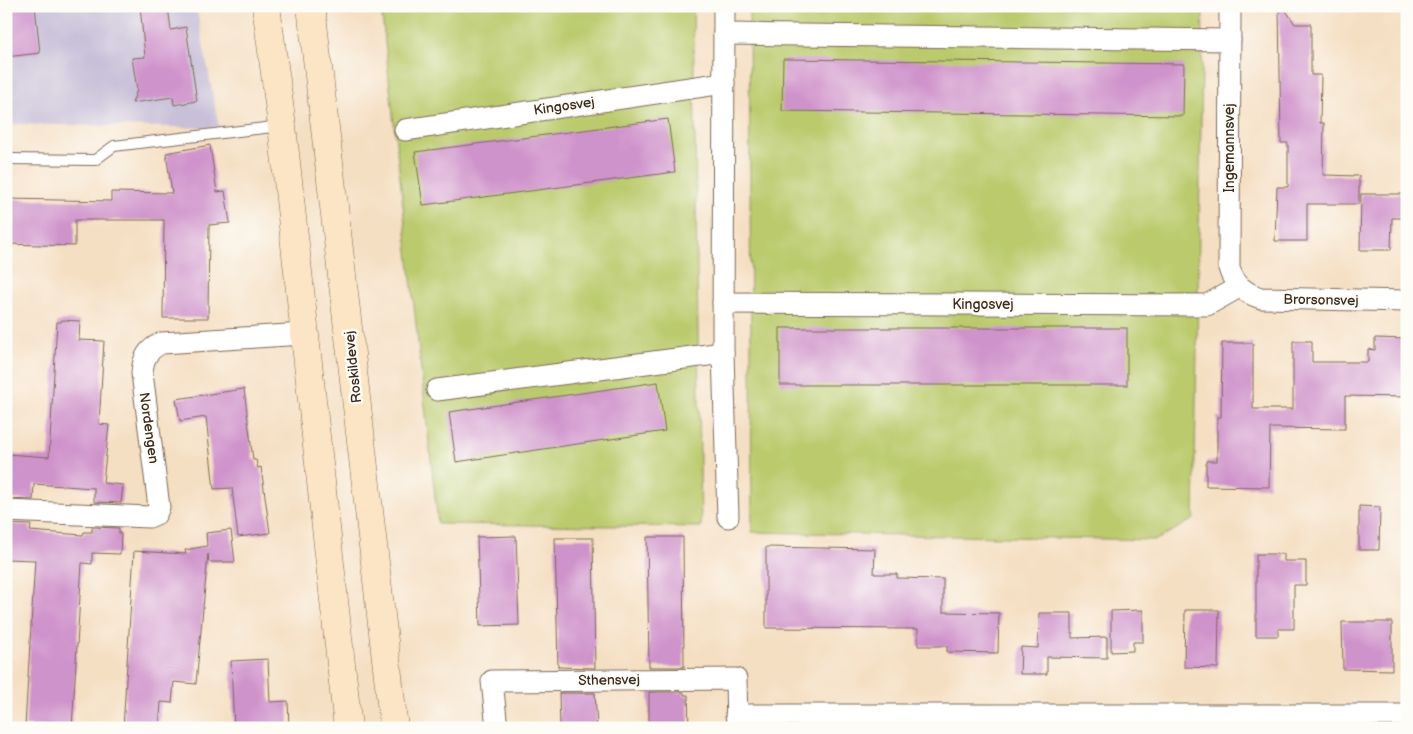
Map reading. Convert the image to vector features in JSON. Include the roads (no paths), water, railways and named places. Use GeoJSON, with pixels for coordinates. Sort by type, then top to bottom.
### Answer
{"type":"FeatureCollection","features":[{"type":"Feature","properties":{"kind":"main road"},"geometry":{"type":"LineString","coordinates":[[266,6],[282,126],[348,728]]}},
{"type":"Feature","properties":{"kind":"main road","name":"Roskildevej"},"geometry":{"type":"LineString","coordinates":[[311,6],[394,728]]}},
{"type":"Feature","properties":{"kind":"street"},"geometry":{"type":"LineString","coordinates":[[724,6],[723,353],[728,517]]}},
{"type":"Feature","properties":{"kind":"street","name":"Ingemannsvej"},"geometry":{"type":"LineString","coordinates":[[1230,6],[1230,268],[1232,278],[1239,287]]}},
{"type":"Feature","properties":{"kind":"street"},"geometry":{"type":"LineString","coordinates":[[724,34],[1230,40]]}},
{"type":"Feature","properties":{"kind":"street","name":"Kingosvej"},"geometry":{"type":"LineString","coordinates":[[405,130],[724,83]]}},
{"type":"Feature","properties":{"kind":"street","name":"Kingosvej"},"geometry":{"type":"LineString","coordinates":[[723,303],[1207,305],[1239,287]]}},
{"type":"Feature","properties":{"kind":"street","name":"Brorsonsvej"},"geometry":{"type":"LineString","coordinates":[[1239,287],[1249,294],[1262,298],[1407,301]]}},
{"type":"Feature","properties":{"kind":"street","name":"Nordengen"},"geometry":{"type":"LineString","coordinates":[[6,511],[149,517],[156,514],[159,507],[142,373],[143,362],[148,352],[162,343],[304,334]]}},
{"type":"Feature","properties":{"kind":"street"},"geometry":{"type":"LineString","coordinates":[[437,390],[723,353]]}},
{"type":"Feature","properties":{"kind":"street","name":"Sthensvej"},"geometry":{"type":"LineString","coordinates":[[497,728],[492,681],[736,679],[736,721],[1407,715]]}},
{"type":"Feature","properties":{"kind":"lane"},"geometry":{"type":"LineString","coordinates":[[6,159],[95,160],[114,146],[282,126]]}}]}
